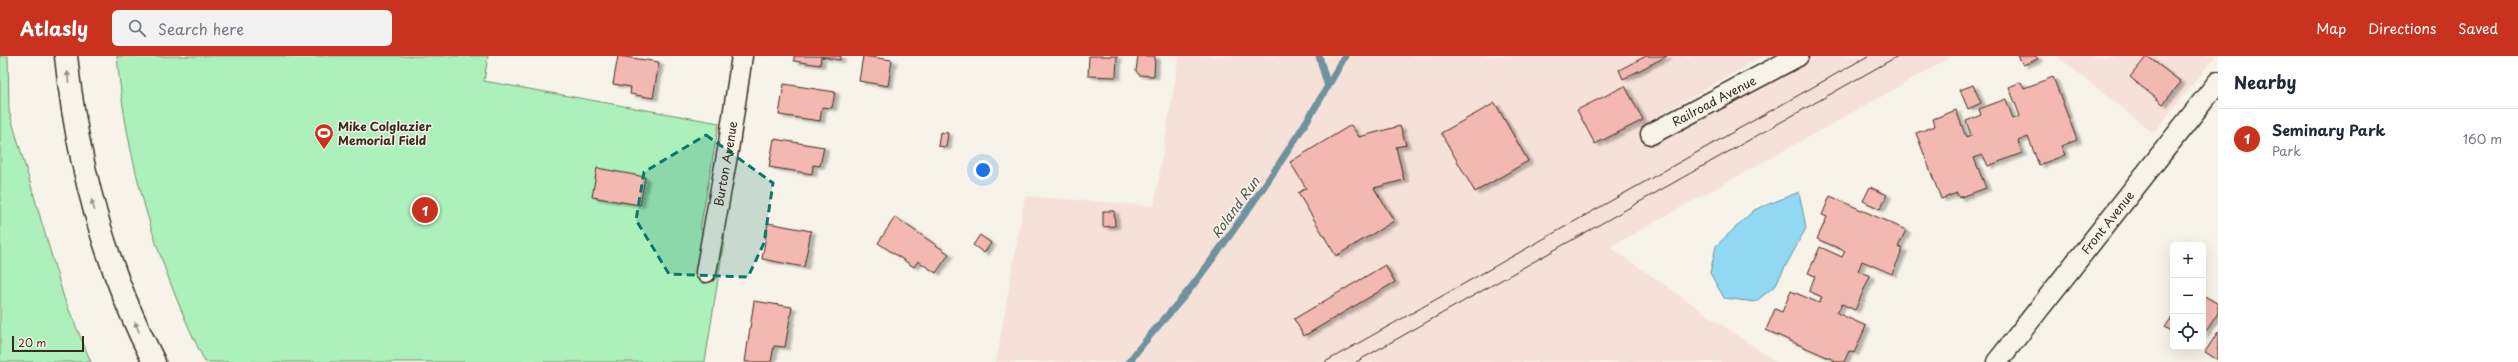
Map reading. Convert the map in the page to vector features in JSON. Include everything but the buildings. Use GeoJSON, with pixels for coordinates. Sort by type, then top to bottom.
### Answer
{"type":"FeatureCollection","features":[{"type":"Feature","properties":{"kind":"highway"},"geometry":{"type":"LineString","coordinates":[[66,56],[70,99],[82,162],[98,223],[139,334],[154,362]]}},
{"type":"Feature","properties":{"kind":"street","name":"Burton Avenue"},"geometry":{"type":"LineString","coordinates":[[706,272],[728,150],[742,56]]}},
{"type":"Feature","properties":{"kind":"street","name":"Railroad Avenue"},"geometry":{"type":"LineString","coordinates":[[1651,134],[1798,56]]}},
{"type":"Feature","properties":{"kind":"street","name":"Front Avenue"},"geometry":{"type":"LineString","coordinates":[[1997,362],[2218,82]]}},
{"type":"Feature","properties":{"kind":"highlighted area"},"geometry":{"type":"Polygon","coordinates":[[[706,135],[773,183],[764,243],[748,277],[669,274],[636,220],[644,172],[706,135]]]}},
{"type":"Feature","properties":{"kind":"shaded area"},"geometry":{"type":"Polygon","coordinates":[[[1179,56],[1763,56],[1643,125],[1653,143],[1807,56],[1954,56],[1610,247],[1776,362],[996,362],[1025,196],[1154,206],[1179,56]]]}},
{"type":"Feature","properties":{"kind":"shaded area"},"geometry":{"type":"Polygon","coordinates":[[[2057,56],[2216,56],[2153,133],[2057,56]]]}},
{"type":"Feature","properties":{"kind":"green space"},"geometry":{"type":"Polygon","coordinates":[[[0,56],[8,56],[9,111],[64,298],[91,362],[0,362],[0,56]]]}},
{"type":"Feature","properties":{"kind":"green space"},"geometry":{"type":"Polygon","coordinates":[[[117,56],[488,56],[484,81],[719,123],[700,229],[725,235],[705,362],[205,362],[173,289],[147,213],[136,174],[128,135],[121,96],[117,56]]]}},
{"type":"Feature","properties":{"kind":"water"},"geometry":{"type":"Polygon","coordinates":[[[1799,192],[1806,228],[1775,286],[1755,302],[1724,298],[1710,273],[1716,246],[1754,210],[1799,192]]]}},
{"type":"Feature","properties":{"kind":"waterway"},"geometry":{"type":"LineString","coordinates":[[1319,56],[1328,87]]}},
{"type":"Feature","properties":{"kind":"waterway","name":"Roland Run"},"geometry":{"type":"LineString","coordinates":[[1129,362],[1144,342],[1193,285],[1254,202],[1292,144],[1345,56]]}},
{"type":"Feature","properties":{"kind":"tram line"},"geometry":{"type":"LineString","coordinates":[[1325,362],[1868,56]]}},
{"type":"Feature","properties":{"kind":"tram line"},"geometry":{"type":"LineString","coordinates":[[1356,362],[1898,56]]}},
{"type":"Feature","properties":{"kind":"place","name":"Mike Colglazier Memorial Field"},"geometry":{"type":"Point","coordinates":[324,150]}},
{"type":"Feature","properties":{"kind":"place","name":"Seminary Park"},"geometry":{"type":"Point","coordinates":[425,210]}}]}
